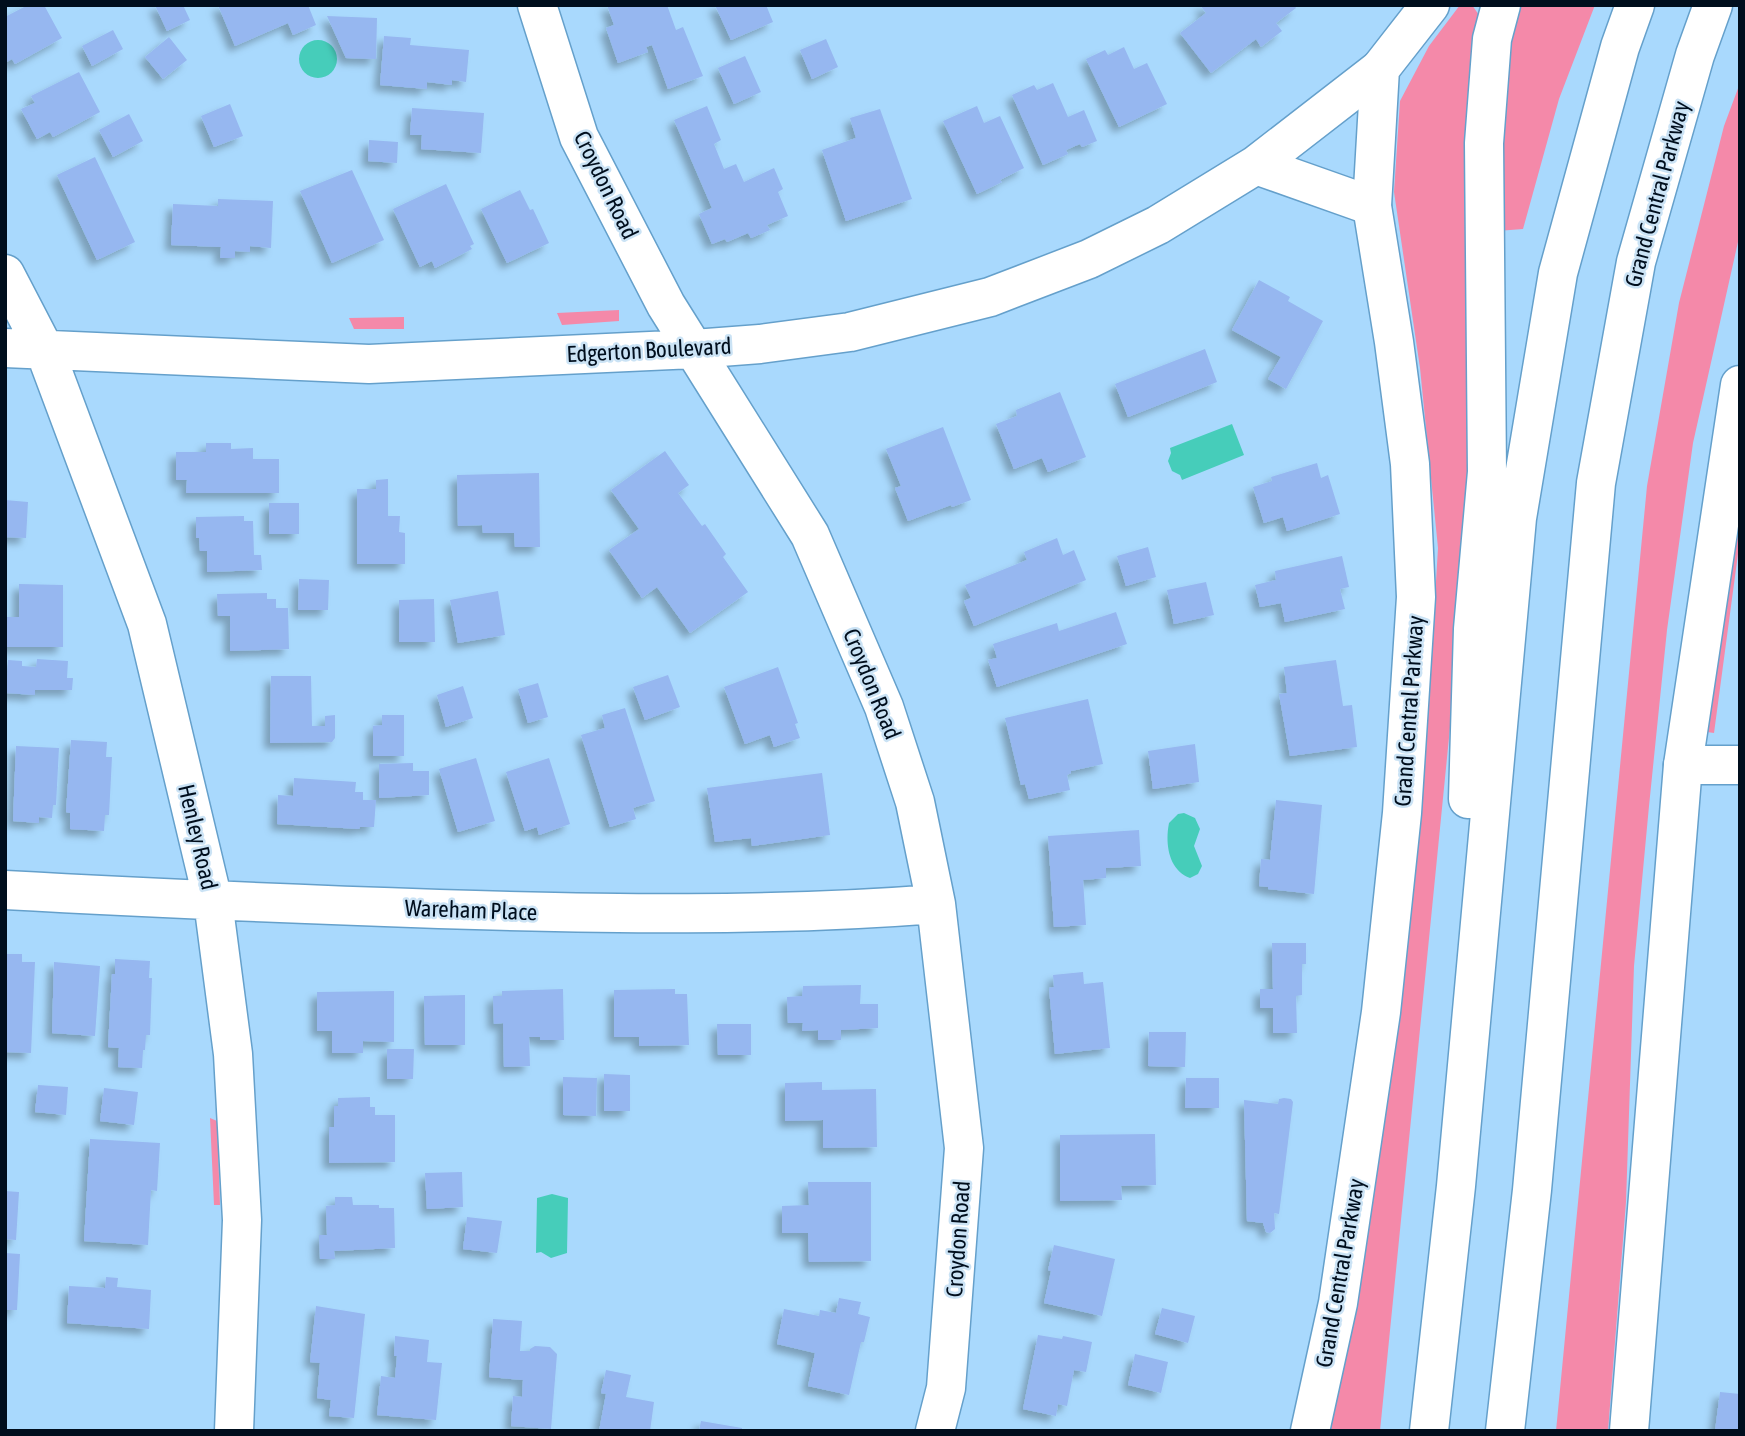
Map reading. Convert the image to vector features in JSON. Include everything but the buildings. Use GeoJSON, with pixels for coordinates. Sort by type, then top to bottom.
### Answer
{"type":"FeatureCollection","features":[{"type":"Feature","properties":{"kind":"main road","name":"Croydon Road"},"geometry":{"type":"LineString","coordinates":[[537,5],[579,137],[666,304],[810,535],[884,707],[915,802],[936,904],[964,1148],[946,1388],[935,1431]]}},
{"type":"Feature","properties":{"kind":"main road"},"geometry":{"type":"LineString","coordinates":[[1380,69],[1430,5]]}},
{"type":"Feature","properties":{"kind":"main road"},"geometry":{"type":"LineString","coordinates":[[1456,1186],[1473,629],[1487,472],[1484,143],[1492,39],[1501,5]]}},
{"type":"Feature","properties":{"kind":"main road"},"geometry":{"type":"LineString","coordinates":[[1429,1431],[1456,1186],[1517,518],[1558,273],[1620,47],[1635,5]]}},
{"type":"Feature","properties":{"kind":"main road","name":"Grand Central Parkway"},"geometry":{"type":"LineString","coordinates":[[1506,1431],[1532,1190],[1596,483],[1636,262],[1695,55],[1713,5]]}},
{"type":"Feature","properties":{"kind":"main road","name":"Edgerton Boulevard"},"geometry":{"type":"LineString","coordinates":[[5,348],[369,364],[694,349],[760,344],[850,332],[990,297],[1089,259],[1146,231],[1256,165],[1380,69]]}},
{"type":"Feature","properties":{"kind":"main road","name":"Grand Central Parkway"},"geometry":{"type":"LineString","coordinates":[[1310,1431],[1338,1303],[1381,1012],[1402,813],[1416,597],[1410,464],[1372,206],[1380,69]]}},
{"type":"Feature","properties":{"kind":"main road"},"geometry":{"type":"LineString","coordinates":[[1256,165],[1372,206]]}},
{"type":"Feature","properties":{"kind":"main road","name":"Henley Road"},"geometry":{"type":"LineString","coordinates":[[5,274],[46,351],[147,624],[213,901],[233,1054],[242,1220],[234,1431]]}},
{"type":"Feature","properties":{"kind":"main road"},"geometry":{"type":"LineString","coordinates":[[1629,1431],[1683,765],[1740,385]]}},
{"type":"Feature","properties":{"kind":"main road"},"geometry":{"type":"LineString","coordinates":[[1683,765],[1740,765]]}},
{"type":"Feature","properties":{"kind":"main road","name":"Wareham Place"},"geometry":{"type":"LineString","coordinates":[[5,890],[213,901],[608,914],[883,908],[936,904]]}},
{"type":"Feature","properties":{"kind":"shaded area"},"geometry":{"type":"Polygon","coordinates":[[[1460,5],[1472,5],[1481,18],[1473,456],[1465,577],[1380,1431],[1330,1431],[1374,1193],[1404,970],[1426,749],[1438,548],[1420,368],[1394,192],[1400,101],[1429,46],[1460,5]]]}},
{"type":"Feature","properties":{"kind":"shaded area"},"geometry":{"type":"Polygon","coordinates":[[[1514,5],[1595,5],[1559,99],[1523,229],[1497,231],[1500,99],[1514,5]]]}},
{"type":"Feature","properties":{"kind":"shaded area"},"geometry":{"type":"Polygon","coordinates":[[[318,40],[331,46],[337,59],[331,72],[318,78],[305,72],[299,59],[305,46],[318,40]]]}},
{"type":"Feature","properties":{"kind":"shaded area"},"geometry":{"type":"Polygon","coordinates":[[[1740,83],[1740,233],[1693,443],[1667,630],[1649,806],[1634,966],[1626,1202],[1608,1431],[1556,1431],[1647,486],[1679,303],[1724,126],[1740,83]]]}},
{"type":"Feature","properties":{"kind":"shaded area"},"geometry":{"type":"Polygon","coordinates":[[[619,310],[619,321],[562,325],[557,313],[619,310]]]}},
{"type":"Feature","properties":{"kind":"shaded area"},"geometry":{"type":"Polygon","coordinates":[[[404,317],[404,329],[354,329],[349,318],[404,317]]]}},
{"type":"Feature","properties":{"kind":"shaded area"},"geometry":{"type":"Polygon","coordinates":[[[1232,424],[1244,455],[1182,480],[1180,475],[1172,471],[1168,461],[1170,448],[1232,424]]]}},
{"type":"Feature","properties":{"kind":"shaded area"},"geometry":{"type":"Polygon","coordinates":[[[1740,498],[1740,539],[1714,733],[1707,732],[1740,498]]]}},
{"type":"Feature","properties":{"kind":"shaded area"},"geometry":{"type":"Polygon","coordinates":[[[1184,813],[1195,818],[1200,829],[1194,846],[1202,866],[1198,874],[1190,878],[1177,869],[1168,847],[1169,823],[1178,814],[1184,813]]]}},
{"type":"Feature","properties":{"kind":"shaded area"},"geometry":{"type":"Polygon","coordinates":[[[210,1118],[217,1121],[220,1205],[214,1205],[210,1118]]]}},
{"type":"Feature","properties":{"kind":"shaded area"},"geometry":{"type":"Polygon","coordinates":[[[552,1194],[568,1198],[567,1253],[551,1258],[541,1252],[536,1253],[537,1198],[552,1194]]]}}]}
